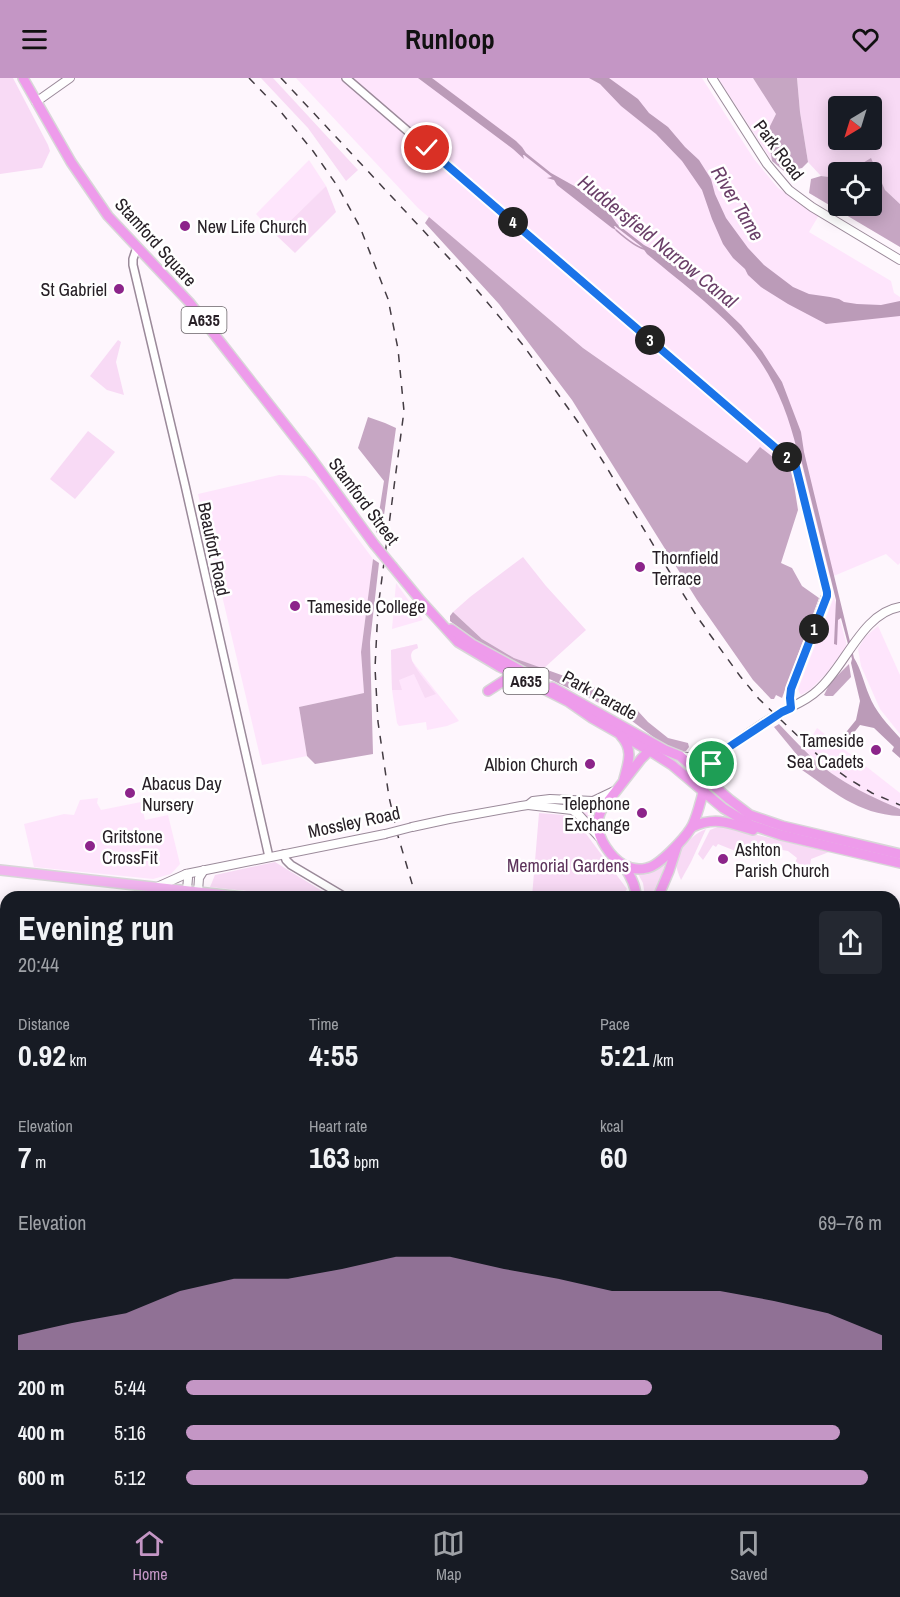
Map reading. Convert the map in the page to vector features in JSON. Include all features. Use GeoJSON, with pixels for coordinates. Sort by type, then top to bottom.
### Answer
{"type":"FeatureCollection","features":[{"type":"Feature","properties":{"kind":"highway","name":"A635"},"geometry":{"type":"LineString","coordinates":[[23,78],[36,102]]}},
{"type":"Feature","properties":{"kind":"highway","name":"Stamford Square"},"geometry":{"type":"LineString","coordinates":[[36,102],[71,162],[108,216],[189,302],[264,398]]}},
{"type":"Feature","properties":{"kind":"highway","name":"Stamford Street"},"geometry":{"type":"LineString","coordinates":[[264,398],[374,544],[439,621]]}},
{"type":"Feature","properties":{"kind":"highway","name":"Park Parade"},"geometry":{"type":"LineString","coordinates":[[439,621],[458,642],[477,655],[569,702],[650,751],[672,765],[723,808],[751,825],[781,835],[900,863]]}},
{"type":"Feature","properties":{"kind":"highway","name":"Park Parade"},"geometry":{"type":"LineString","coordinates":[[439,621],[472,644],[567,694],[665,750],[680,756],[742,810],[765,821],[900,854]]}},
{"type":"Feature","properties":{"kind":"highway","name":"A635"},"geometry":{"type":"LineString","coordinates":[[488,691],[505,680],[520,678]]}},
{"type":"Feature","properties":{"kind":"highway"},"geometry":{"type":"LineString","coordinates":[[618,733],[629,748],[629,760],[621,785]]}},
{"type":"Feature","properties":{"kind":"highway"},"geometry":{"type":"LineString","coordinates":[[634,891],[623,865],[602,840],[598,823],[602,809],[641,759],[650,751],[659,749],[665,750],[700,782],[703,792]]}},
{"type":"Feature","properties":{"kind":"highway"},"geometry":{"type":"LineString","coordinates":[[623,865],[637,869],[653,866],[677,844],[692,827],[706,780]]}},
{"type":"Feature","properties":{"kind":"highway"},"geometry":{"type":"LineString","coordinates":[[692,827],[717,820],[781,835]]}},
{"type":"Feature","properties":{"kind":"highway"},"geometry":{"type":"LineString","coordinates":[[661,891],[677,844]]}},
{"type":"Feature","properties":{"kind":"main road"},"geometry":{"type":"LineString","coordinates":[[36,102],[70,78]]}},
{"type":"Feature","properties":{"kind":"main road","name":"Park Road"},"geometry":{"type":"LineString","coordinates":[[712,78],[767,164],[789,190],[812,207],[900,260]]}},
{"type":"Feature","properties":{"kind":"main road"},"geometry":{"type":"LineString","coordinates":[[706,780],[714,760],[726,749],[819,690],[830,679],[871,623],[888,610],[898,607]]}},
{"type":"Feature","properties":{"kind":"main road"},"geometry":{"type":"LineString","coordinates":[[680,756],[694,758],[726,749]]}},
{"type":"Feature","properties":{"kind":"main road"},"geometry":{"type":"LineString","coordinates":[[528,805],[533,801],[550,799],[594,801],[608,795],[621,785]]}},
{"type":"Feature","properties":{"kind":"main road"},"geometry":{"type":"LineString","coordinates":[[528,805],[562,808],[575,812],[602,840]]}},
{"type":"Feature","properties":{"kind":"main road","name":"Mossley Road"},"geometry":{"type":"LineString","coordinates":[[157,887],[186,874],[204,870],[448,819],[528,805]]}},
{"type":"Feature","properties":{"kind":"main road"},"geometry":{"type":"LineString","coordinates":[[0,870],[192,891]]}},
{"type":"Feature","properties":{"kind":"main road"},"geometry":{"type":"LineString","coordinates":[[198,891],[199,878],[204,870]]}},
{"type":"Feature","properties":{"kind":"main road"},"geometry":{"type":"LineString","coordinates":[[186,874],[187,890]]}},
{"type":"Feature","properties":{"kind":"street"},"geometry":{"type":"LineString","coordinates":[[346,78],[796,467],[827,596],[791,689],[791,708]]}},
{"type":"Feature","properties":{"kind":"street","name":"Beaufort Road"},"geometry":{"type":"LineString","coordinates":[[137,248],[133,265],[269,857]]}},
{"type":"Feature","properties":{"kind":"street"},"geometry":{"type":"LineString","coordinates":[[284,854],[291,865],[335,891]]}},
{"type":"Feature","properties":{"kind":"shaded area"},"geometry":{"type":"Polygon","coordinates":[[[296,78],[702,78],[754,159],[778,188],[819,215],[809,232],[891,281],[894,293],[900,297],[900,563],[898,565],[886,554],[829,578],[811,503],[792,472],[747,464],[623,379],[583,348],[418,208],[296,78]]]}},
{"type":"Feature","properties":{"kind":"shaded area"},"geometry":{"type":"Polygon","coordinates":[[[418,78],[432,78],[516,141],[526,153],[551,173],[576,187],[644,245],[661,254],[692,278],[741,325],[762,351],[782,382],[801,432],[854,658],[875,707],[900,738],[900,758],[892,751],[894,747],[874,728],[860,725],[848,740],[843,736],[856,720],[860,701],[852,659],[841,618],[838,620],[837,645],[834,644],[836,600],[800,455],[781,400],[755,354],[718,313],[647,254],[642,247],[615,226],[616,230],[612,228],[557,185],[554,180],[547,178],[552,177],[524,155],[524,159],[418,78]]]}},
{"type":"Feature","properties":{"kind":"shaded area"},"geometry":{"type":"Polygon","coordinates":[[[589,78],[609,78],[638,99],[649,113],[668,127],[699,160],[711,179],[726,218],[764,265],[793,287],[809,294],[857,304],[881,305],[900,301],[900,316],[826,324],[761,287],[723,244],[702,190],[682,161],[656,134],[621,106],[600,84],[589,78]]]}},
{"type":"Feature","properties":{"kind":"shaded area"},"geometry":{"type":"Polygon","coordinates":[[[718,78],[753,78],[776,114],[770,126],[769,142],[772,161],[718,78]]]}},
{"type":"Feature","properties":{"kind":"shaded area"},"geometry":{"type":"Polygon","coordinates":[[[753,78],[797,78],[808,162],[802,168],[785,172],[772,161],[769,142],[770,126],[776,114],[753,78]]]}},
{"type":"Feature","properties":{"kind":"shaded area"},"geometry":{"type":"Polygon","coordinates":[[[309,160],[326,186],[276,235],[256,214],[309,160]]]}},
{"type":"Feature","properties":{"kind":"shaded area"},"geometry":{"type":"Polygon","coordinates":[[[828,177],[828,204],[809,193],[811,179],[828,177]]]}},
{"type":"Feature","properties":{"kind":"shaded area"},"geometry":{"type":"Polygon","coordinates":[[[882,183],[885,190],[900,204],[900,247],[848,216],[882,216],[882,183]]]}},
{"type":"Feature","properties":{"kind":"shaded area"},"geometry":{"type":"Polygon","coordinates":[[[429,217],[583,348],[747,463],[760,447],[792,472],[798,510],[781,563],[792,568],[802,586],[819,598],[782,698],[776,695],[774,699],[771,699],[753,680],[697,600],[572,400],[499,304],[425,223],[429,217]]]}},
{"type":"Feature","properties":{"kind":"shaded area"},"geometry":{"type":"Polygon","coordinates":[[[368,417],[396,428],[381,537],[376,532],[384,481],[358,448],[368,417]]]}},
{"type":"Feature","properties":{"kind":"shaded area","name":"Tameside College"},"geometry":{"type":"Polygon","coordinates":[[[279,475],[306,476],[315,481],[373,559],[361,652],[364,693],[299,707],[307,756],[262,765],[198,494],[279,475]]]}},
{"type":"Feature","properties":{"kind":"shaded area"},"geometry":{"type":"Polygon","coordinates":[[[373,559],[379,563],[370,642],[373,754],[315,764],[307,756],[299,707],[364,693],[361,652],[373,559]]]}},
{"type":"Feature","properties":{"kind":"shaded area"},"geometry":{"type":"Polygon","coordinates":[[[396,583],[423,620],[392,629],[396,583]]]}},
{"type":"Feature","properties":{"kind":"shaded area"},"geometry":{"type":"Polygon","coordinates":[[[834,597],[847,646],[826,674],[811,689],[801,695],[798,689],[834,597]]]}},
{"type":"Feature","properties":{"kind":"shaded area"},"geometry":{"type":"Polygon","coordinates":[[[453,612],[482,639],[514,658],[592,686],[637,710],[668,738],[688,743],[689,747],[686,751],[678,751],[660,742],[624,715],[480,644],[450,621],[453,612]]]}},
{"type":"Feature","properties":{"kind":"shaded area"},"geometry":{"type":"Polygon","coordinates":[[[878,626],[900,675],[900,734],[880,709],[861,666],[858,649],[865,637],[878,626]]]}},
{"type":"Feature","properties":{"kind":"shaded area"},"geometry":{"type":"Polygon","coordinates":[[[417,644],[418,648],[411,654],[412,661],[459,721],[427,730],[426,722],[399,726],[397,723],[392,690],[391,650],[417,644]]]}},
{"type":"Feature","properties":{"kind":"shaded area"},"geometry":{"type":"Polygon","coordinates":[[[849,664],[851,677],[833,696],[824,695],[830,683],[849,664]]]}},
{"type":"Feature","properties":{"kind":"shaded area"},"geometry":{"type":"Polygon","coordinates":[[[779,724],[821,765],[845,782],[900,809],[900,816],[871,811],[858,806],[799,768],[802,761],[774,727],[779,724]]]}},
{"type":"Feature","properties":{"kind":"shaded area"},"geometry":{"type":"Polygon","coordinates":[[[817,728],[900,793],[900,809],[868,796],[835,776],[804,750],[817,728]]]}},
{"type":"Feature","properties":{"kind":"shaded area"},"geometry":{"type":"Polygon","coordinates":[[[98,798],[97,803],[101,810],[141,802],[145,820],[168,815],[180,864],[171,874],[153,879],[34,867],[24,824],[64,814],[74,815],[80,800],[98,798]]]}},
{"type":"Feature","properties":{"kind":"green space"},"geometry":{"type":"Polygon","coordinates":[[[0,78],[13,78],[48,145],[50,151],[42,168],[0,174],[0,78]]]}},
{"type":"Feature","properties":{"kind":"green space"},"geometry":{"type":"Polygon","coordinates":[[[261,78],[273,78],[358,170],[346,181],[308,128],[261,78]]]}},
{"type":"Feature","properties":{"kind":"green space"},"geometry":{"type":"Polygon","coordinates":[[[797,78],[900,78],[900,204],[885,190],[882,183],[882,162],[872,162],[871,159],[866,162],[828,162],[828,177],[821,176],[808,162],[797,78]]]}},
{"type":"Feature","properties":{"kind":"green space"},"geometry":{"type":"Polygon","coordinates":[[[326,186],[336,212],[295,253],[276,235],[326,186]]]}},
{"type":"Feature","properties":{"kind":"green space"},"geometry":{"type":"Polygon","coordinates":[[[118,340],[121,342],[116,362],[124,395],[107,390],[90,376],[118,340]]]}},
{"type":"Feature","properties":{"kind":"green space"},"geometry":{"type":"Polygon","coordinates":[[[88,431],[115,452],[75,499],[50,479],[88,431]]]}},
{"type":"Feature","properties":{"kind":"green space"},"geometry":{"type":"Polygon","coordinates":[[[523,557],[586,630],[543,669],[514,658],[482,639],[453,612],[523,557]]]}},
{"type":"Feature","properties":{"kind":"green space"},"geometry":{"type":"Polygon","coordinates":[[[417,644],[418,648],[413,650],[411,659],[436,694],[425,698],[414,674],[399,680],[402,690],[392,690],[391,650],[417,644]]]}},
{"type":"Feature","properties":{"kind":"green space"},"geometry":{"type":"Polygon","coordinates":[[[562,803],[599,804],[595,826],[581,811],[562,803]]]}},
{"type":"Feature","properties":{"kind":"green space","name":"Memorial Gardens"},"geometry":{"type":"Polygon","coordinates":[[[539,813],[564,815],[575,819],[627,889],[626,891],[532,891],[539,813]]]}},
{"type":"Feature","properties":{"kind":"green space"},"geometry":{"type":"Polygon","coordinates":[[[720,826],[829,852],[811,859],[810,866],[795,863],[797,858],[788,851],[754,845],[743,854],[718,844],[716,847],[713,845],[703,860],[698,854],[710,830],[720,826]]]}},
{"type":"Feature","properties":{"kind":"green space"},"geometry":{"type":"Polygon","coordinates":[[[706,829],[681,880],[676,866],[677,856],[688,842],[706,829]]]}},
{"type":"Feature","properties":{"kind":"green space"},"geometry":{"type":"Polygon","coordinates":[[[666,861],[655,891],[644,891],[638,874],[645,873],[666,861]]]}},
{"type":"Feature","properties":{"kind":"green space"},"geometry":{"type":"Polygon","coordinates":[[[275,862],[322,891],[246,891],[210,887],[215,875],[275,862]]]}},
{"type":"Feature","properties":{"kind":"waterway","name":"Huddersfield Narrow Canal"},"geometry":{"type":"LineString","coordinates":[[616,230],[633,244],[644,249]]}},
{"type":"Feature","properties":{"kind":"railway"},"geometry":{"type":"LineString","coordinates":[[249,78],[276,106],[313,151],[338,187],[360,227],[388,299],[398,349],[404,411],[378,608],[375,668],[378,722],[389,797],[414,891]]}},
{"type":"Feature","properties":{"kind":"railway"},"geometry":{"type":"LineString","coordinates":[[281,78],[461,271],[523,345],[578,422],[698,618],[759,699],[825,762],[872,793],[900,805]]}},
{"type":"Feature","properties":{"kind":"place","name":"New Life Church"},"geometry":{"type":"Point","coordinates":[185,226]}},
{"type":"Feature","properties":{"kind":"place","name":"St Gabriel"},"geometry":{"type":"Point","coordinates":[119,289]}},
{"type":"Feature","properties":{"kind":"place","name":"Thornfield Terrace"},"geometry":{"type":"Point","coordinates":[640,567]}},
{"type":"Feature","properties":{"kind":"place","name":"Tameside College"},"geometry":{"type":"Point","coordinates":[295,606]}},
{"type":"Feature","properties":{"kind":"place","name":"Tameside Sea Cadets"},"geometry":{"type":"Point","coordinates":[876,750]}},
{"type":"Feature","properties":{"kind":"place","name":"Albion Church"},"geometry":{"type":"Point","coordinates":[590,764]}},
{"type":"Feature","properties":{"kind":"place","name":"Abacus Day Nursery"},"geometry":{"type":"Point","coordinates":[130,793]}},
{"type":"Feature","properties":{"kind":"place","name":"Telephone Exchange"},"geometry":{"type":"Point","coordinates":[642,813]}},
{"type":"Feature","properties":{"kind":"place","name":"Gritstone CrossFit"},"geometry":{"type":"Point","coordinates":[90,846]}},
{"type":"Feature","properties":{"kind":"place","name":"Ashton Parish Church"},"geometry":{"type":"Point","coordinates":[723,859]}},
{"type":"Feature","properties":{"kind":"route"},"geometry":{"type":"LineString","coordinates":[[427,148],[796,467],[827,596],[791,689],[791,708],[726,749],[712,764]]}},
{"type":"Feature","properties":{"kind":"water label","name":"River Tame"},"geometry":{"type":"Point","coordinates":[738,203]}}]}
